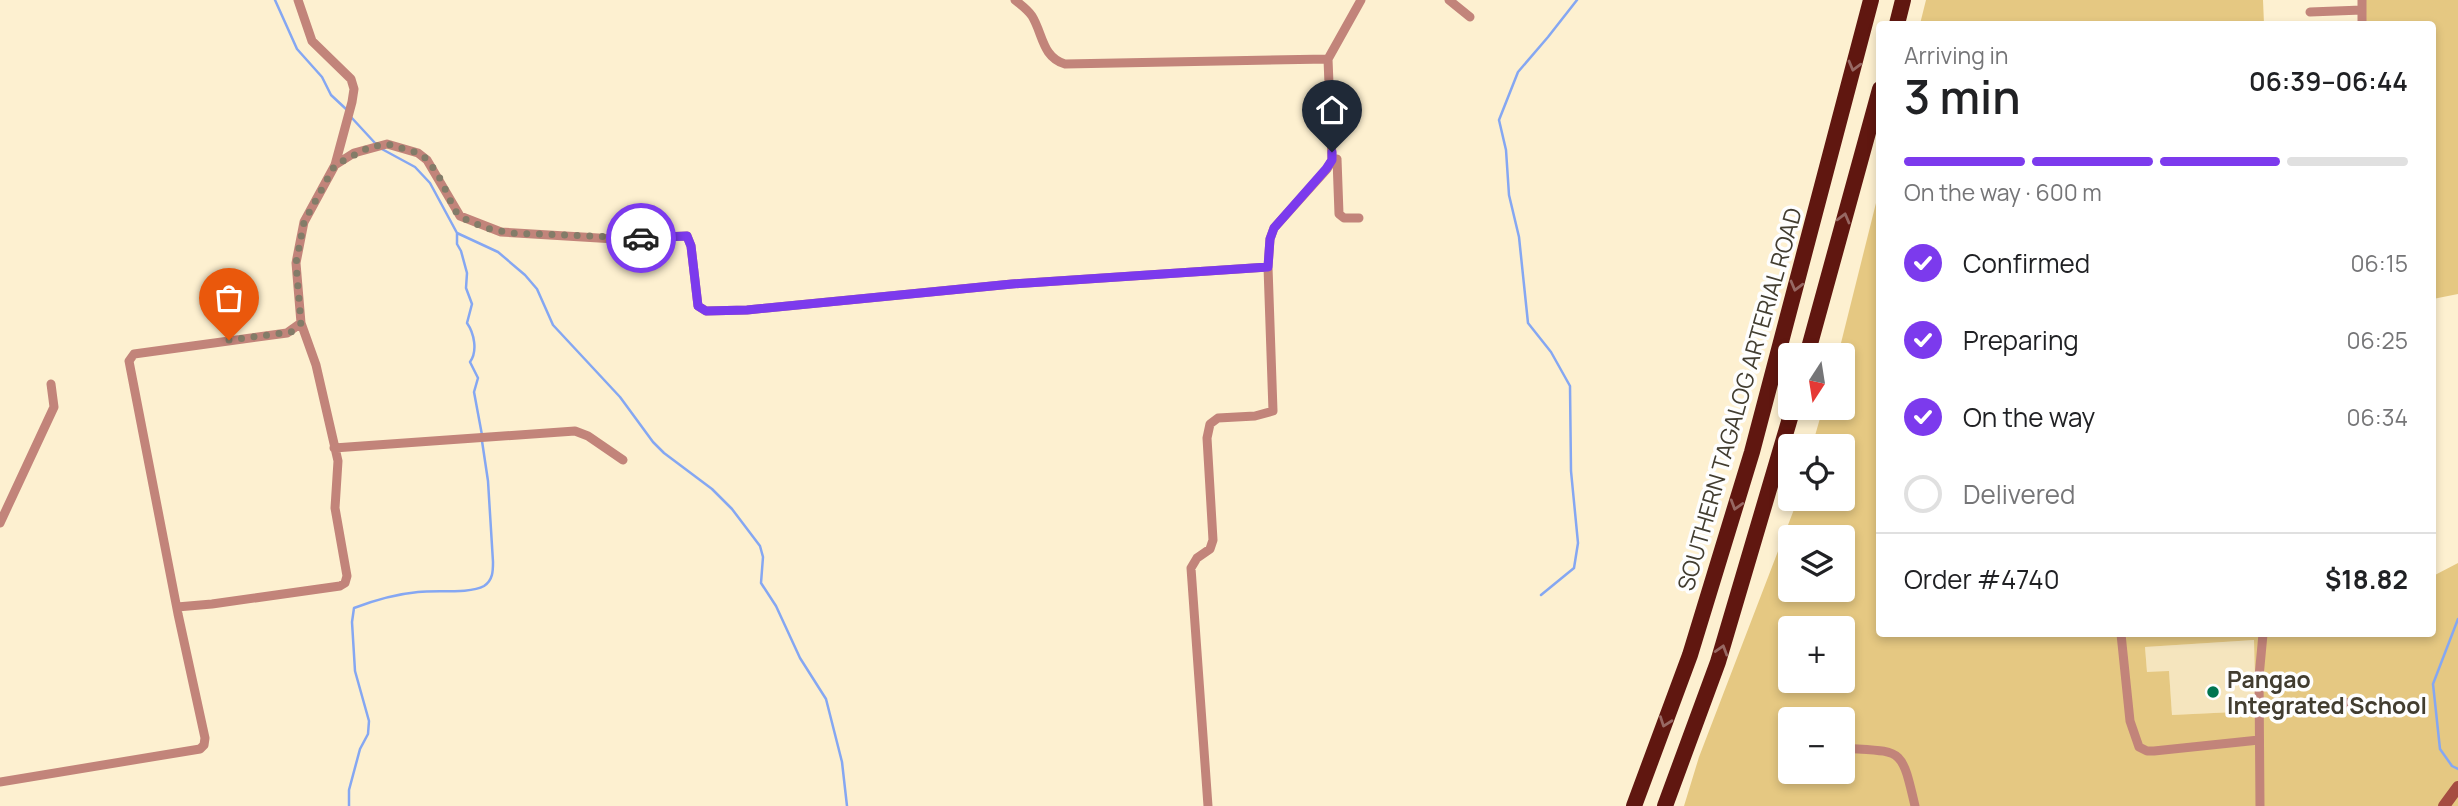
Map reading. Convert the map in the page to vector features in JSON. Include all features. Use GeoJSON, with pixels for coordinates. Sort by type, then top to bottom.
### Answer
{"type":"FeatureCollection","features":[{"type":"Feature","properties":{"kind":"highway","name":"SOUTHERN TAGALOG ARTERIAL ROAD"},"geometry":{"type":"LineString","coordinates":[[1634,806],[1690,655],[1752,452],[1871,0]]}},
{"type":"Feature","properties":{"kind":"highway"},"geometry":{"type":"LineString","coordinates":[[1898,21],[1903,0]]}},
{"type":"Feature","properties":{"kind":"highway"},"geometry":{"type":"LineString","coordinates":[[1811,343],[1876,104]]}},
{"type":"Feature","properties":{"kind":"highway"},"geometry":{"type":"LineString","coordinates":[[1665,806],[1718,662],[1789,420]]}},
{"type":"Feature","properties":{"kind":"main road"},"geometry":{"type":"LineString","coordinates":[[2444,806],[2457,787]]}},
{"type":"Feature","properties":{"kind":"street"},"geometry":{"type":"LineString","coordinates":[[177,607],[340,586],[345,583],[347,576],[335,508],[338,461],[316,365],[301,323],[296,263],[303,228],[335,165],[354,89],[351,79],[313,41],[298,0]]}},
{"type":"Feature","properties":{"kind":"street"},"geometry":{"type":"LineString","coordinates":[[1016,0],[1032,16],[1049,55],[1055,61],[1065,64],[1328,59]]}},
{"type":"Feature","properties":{"kind":"street"},"geometry":{"type":"LineString","coordinates":[[1208,806],[1191,569],[1197,558],[1210,550],[1213,540],[1207,438],[1210,424],[1218,418],[1255,416],[1273,411],[1268,267],[1270,239],[1274,228],[1332,160],[1328,59],[1361,0]]}},
{"type":"Feature","properties":{"kind":"street"},"geometry":{"type":"LineString","coordinates":[[1449,0],[1470,17]]}},
{"type":"Feature","properties":{"kind":"street"},"geometry":{"type":"LineString","coordinates":[[2310,12],[2362,5]]}},
{"type":"Feature","properties":{"kind":"street"},"geometry":{"type":"LineString","coordinates":[[335,165],[370,147],[387,144],[418,153],[428,160],[460,216],[494,230],[615,239],[687,236],[691,246],[698,306],[706,311],[747,310],[1012,284],[1268,267]]}},
{"type":"Feature","properties":{"kind":"street"},"geometry":{"type":"LineString","coordinates":[[1332,160],[1337,159],[1339,214],[1344,218],[1359,218]]}},
{"type":"Feature","properties":{"kind":"street"},"geometry":{"type":"LineString","coordinates":[[0,782],[200,749],[204,745],[205,738],[129,361],[134,354],[291,332],[301,323]]}},
{"type":"Feature","properties":{"kind":"street"},"geometry":{"type":"LineString","coordinates":[[0,523],[54,407],[51,384]]}},
{"type":"Feature","properties":{"kind":"street"},"geometry":{"type":"LineString","coordinates":[[334,448],[575,431],[588,436],[623,460]]}},
{"type":"Feature","properties":{"kind":"street"},"geometry":{"type":"LineString","coordinates":[[2121,637],[2130,720],[2139,747],[2154,751],[2259,740]]}},
{"type":"Feature","properties":{"kind":"street"},"geometry":{"type":"LineString","coordinates":[[2260,806],[2258,711],[2263,637]]}},
{"type":"Feature","properties":{"kind":"street"},"geometry":{"type":"LineString","coordinates":[[2258,711],[2354,702]]}},
{"type":"Feature","properties":{"kind":"street"},"geometry":{"type":"LineString","coordinates":[[1855,749],[1889,751],[1898,755],[1905,765],[1915,806]]}},
{"type":"Feature","properties":{"kind":"shaded area"},"geometry":{"type":"Polygon","coordinates":[[[1926,0],[2263,0],[2264,21],[1921,21],[1926,0]]]}},
{"type":"Feature","properties":{"kind":"shaded area"},"geometry":{"type":"Polygon","coordinates":[[[2358,0],[2458,0],[2458,294],[2436,298],[2436,21],[2358,21],[2358,0]]]}},
{"type":"Feature","properties":{"kind":"shaded area"},"geometry":{"type":"Polygon","coordinates":[[[1876,203],[1876,637],[2436,637],[2436,574],[2458,563],[2458,806],[1684,806],[1699,757],[1778,551],[1778,602],[1855,602],[1855,525],[1788,525],[1793,511],[1855,511],[1855,434],[1815,434],[1820,420],[1855,420],[1855,343],[1841,343],[1876,203]],[[2254,640],[2145,647],[2147,672],[2169,671],[2172,715],[2256,711],[2254,640]]]}},
{"type":"Feature","properties":{"kind":"shaded area","name":"Pangao Integrated School"},"geometry":{"type":"Polygon","coordinates":[[[2255,640],[2256,711],[2172,715],[2169,672],[2147,672],[2145,647],[2255,640]]]}},
{"type":"Feature","properties":{"kind":"waterway"},"geometry":{"type":"LineString","coordinates":[[275,0],[297,49],[322,77],[331,95],[346,109]]}},
{"type":"Feature","properties":{"kind":"waterway"},"geometry":{"type":"LineString","coordinates":[[1541,595],[1574,568],[1578,543],[1571,471],[1570,386],[1551,352],[1528,323],[1519,237],[1509,195],[1506,150],[1499,120],[1518,72],[1577,0]]}},
{"type":"Feature","properties":{"kind":"waterway"},"geometry":{"type":"LineString","coordinates":[[351,117],[375,143]]}},
{"type":"Feature","properties":{"kind":"waterway"},"geometry":{"type":"LineString","coordinates":[[380,148],[415,167],[430,183],[457,233],[498,252],[525,275],[537,289],[553,325],[620,397],[653,442],[712,489],[732,509],[760,546],[763,557],[761,583],[776,606],[800,658],[826,699],[842,762],[847,806]]}},
{"type":"Feature","properties":{"kind":"waterway"},"geometry":{"type":"LineString","coordinates":[[457,233],[457,244],[467,273],[466,288],[472,304],[467,323],[474,342],[474,353],[470,362],[478,378],[474,392],[482,435]]}},
{"type":"Feature","properties":{"kind":"waterway"},"geometry":{"type":"LineString","coordinates":[[349,806],[349,790],[360,749],[368,734],[369,721],[355,671],[352,622],[354,608],[410,593],[470,590],[484,586],[489,581],[493,562],[488,481],[482,441]]}},
{"type":"Feature","properties":{"kind":"waterway"},"geometry":{"type":"LineString","coordinates":[[2458,619],[2433,684],[2440,749],[2452,766],[2458,769]]}},
{"type":"Feature","properties":{"kind":"way so far"},"geometry":{"type":"LineString","coordinates":[[229,340],[291,332],[301,323],[296,263],[304,222],[335,165],[370,147],[387,144],[418,153],[428,160],[441,180],[455,211],[465,219],[486,228],[510,233],[641,238]]}},
{"type":"Feature","properties":{"kind":"place","name":"Pangao Integrated School"},"geometry":{"type":"Point","coordinates":[2213,692]}},
{"type":"Feature","properties":{"kind":"route"},"geometry":{"type":"LineString","coordinates":[[641,238],[687,236],[691,246],[698,306],[706,311],[747,310],[1012,284],[1268,267],[1271,233],[1326,169],[1332,160],[1332,152]]}}]}
